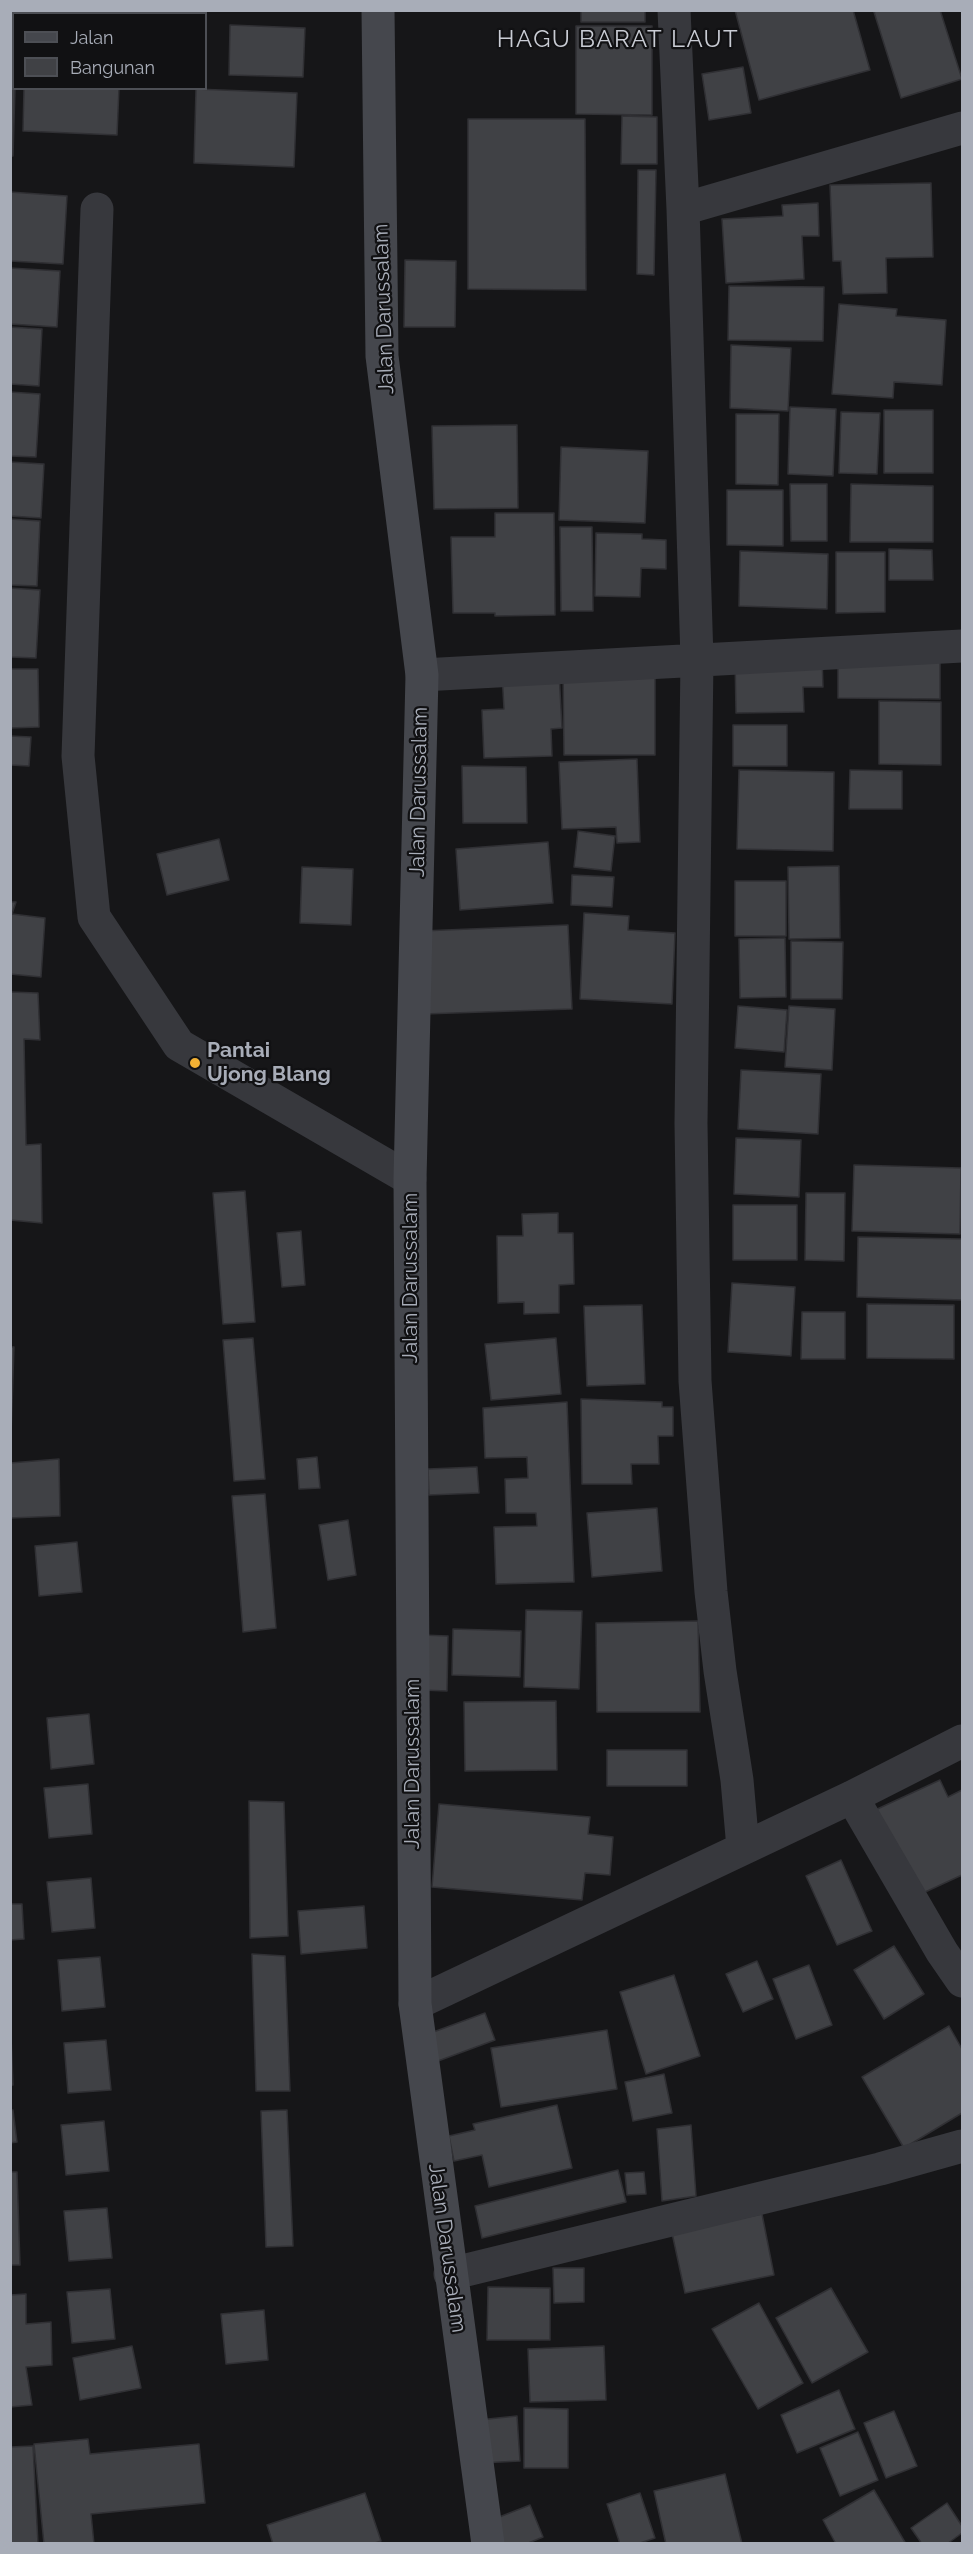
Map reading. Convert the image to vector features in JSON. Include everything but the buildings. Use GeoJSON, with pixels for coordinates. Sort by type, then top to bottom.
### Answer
{"type":"FeatureCollection","features":[{"type":"Feature","properties":{"kind":"street"},"geometry":{"type":"LineString","coordinates":[[674,10],[683,209],[697,659],[691,1123],[695,1381],[711,1592],[720,1671],[737,1780],[743,1848]]}},
{"type":"Feature","properties":{"kind":"street","name":"Jalan Darussalam"},"geometry":{"type":"LineString","coordinates":[[384,12],[382,356],[422,675],[410,1179],[415,2004],[488,2544]]}},
{"type":"Feature","properties":{"kind":"street"},"geometry":{"type":"LineString","coordinates":[[683,209],[963,128]]}},
{"type":"Feature","properties":{"kind":"street"},"geometry":{"type":"LineString","coordinates":[[97,208],[78,756],[94,917],[179,1045],[410,1179]]}},
{"type":"Feature","properties":{"kind":"street"},"geometry":{"type":"LineString","coordinates":[[422,675],[963,646]]}},
{"type":"Feature","properties":{"kind":"street"},"geometry":{"type":"LineString","coordinates":[[415,2004],[852,1797],[963,1741]]}},
{"type":"Feature","properties":{"kind":"street"},"geometry":{"type":"LineString","coordinates":[[852,1797],[942,1952],[963,1981]]}},
{"type":"Feature","properties":{"kind":"street"},"geometry":{"type":"LineString","coordinates":[[450,2274],[880,2169],[963,2146]]}},
{"type":"Feature","properties":{"kind":"place","name":"Pantai Ujong Blang"},"geometry":{"type":"Point","coordinates":[195,1063]}},
{"type":"Feature","properties":{"kind":"district","name":"HAGU BARAT LAUT"},"geometry":{"type":"Point","coordinates":[618,40]}}]}
